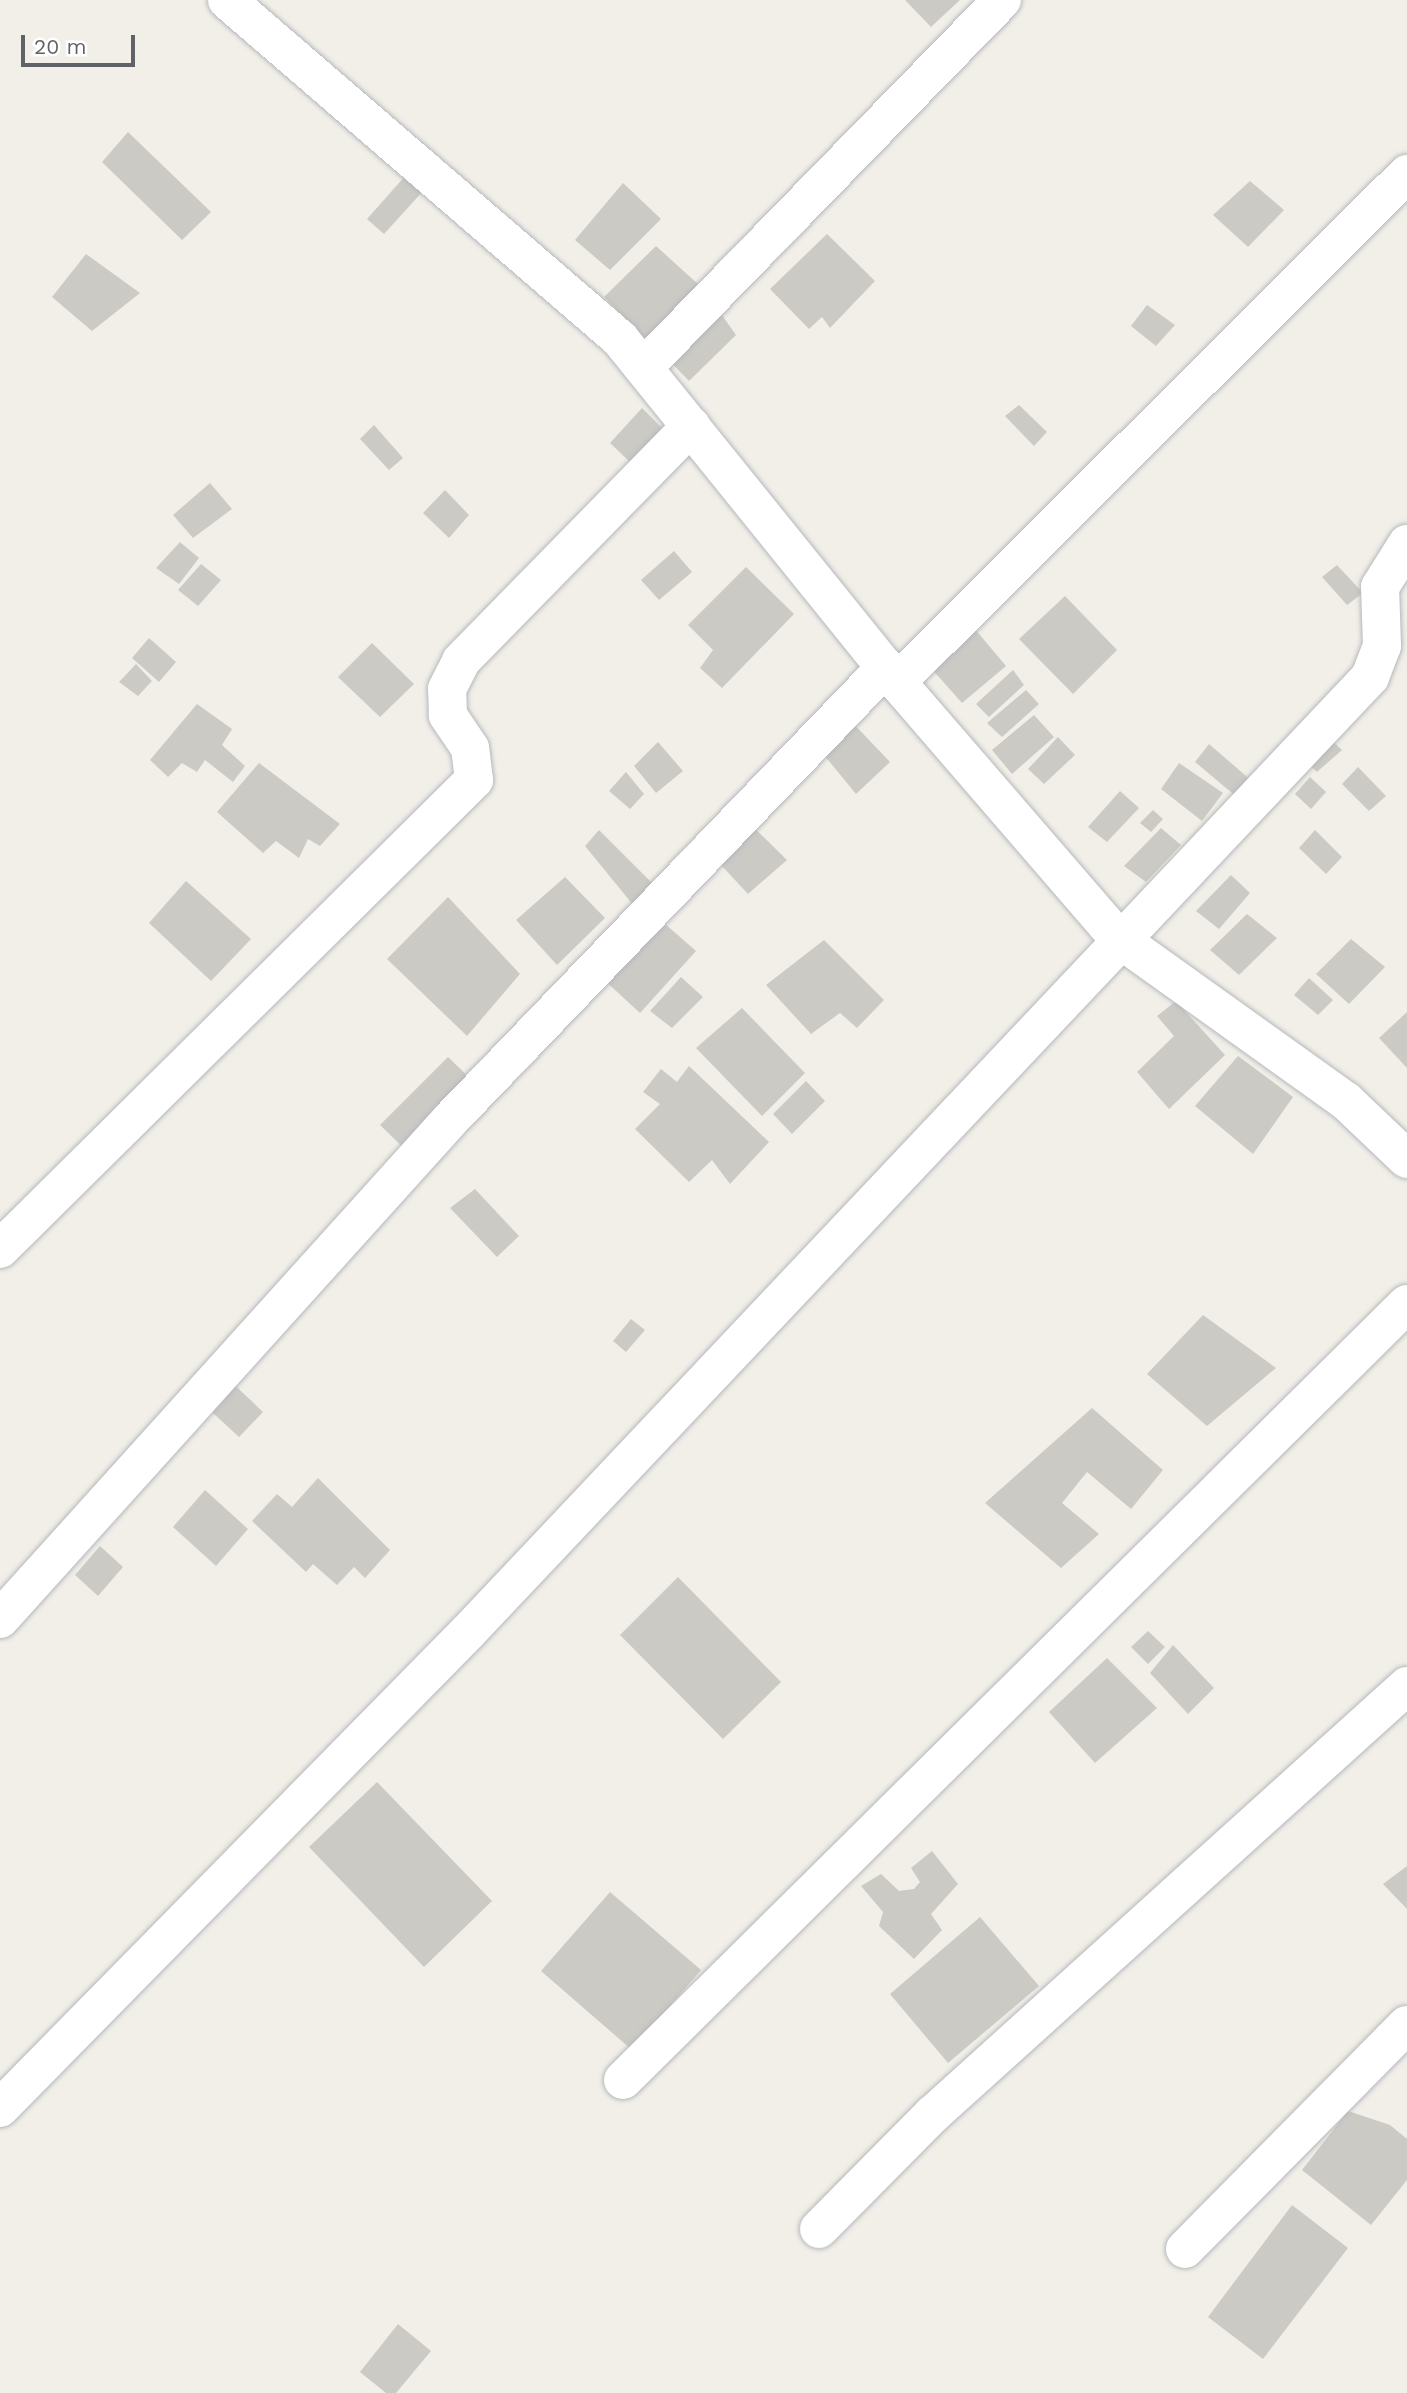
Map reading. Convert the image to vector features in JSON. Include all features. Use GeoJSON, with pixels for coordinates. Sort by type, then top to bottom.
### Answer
{"type":"FeatureCollection","features":[{"type":"Feature","properties":{"kind":"street"},"geometry":{"type":"LineString","coordinates":[[227,0],[620,339],[891,674],[1118,938],[1346,1101],[1407,1159]]}},
{"type":"Feature","properties":{"kind":"street"},"geometry":{"type":"LineString","coordinates":[[643,368],[1002,0]]}},
{"type":"Feature","properties":{"kind":"street"},"geometry":{"type":"LineString","coordinates":[[0,1619],[451,1119],[891,674],[1407,174]]}},
{"type":"Feature","properties":{"kind":"street"},"geometry":{"type":"LineString","coordinates":[[0,1249],[474,780],[470,748],[449,715],[447,689],[461,661],[691,426]]}},
{"type":"Feature","properties":{"kind":"street"},"geometry":{"type":"LineString","coordinates":[[0,2108],[468,1632],[1118,938],[1370,677],[1382,646],[1380,587],[1407,544]]}},
{"type":"Feature","properties":{"kind":"street"},"geometry":{"type":"LineString","coordinates":[[623,2080],[1407,1304]]}},
{"type":"Feature","properties":{"kind":"street"},"geometry":{"type":"LineString","coordinates":[[819,2229],[962,2087],[1407,1686]]}},
{"type":"Feature","properties":{"kind":"street"},"geometry":{"type":"LineString","coordinates":[[1185,2249],[1407,2025]]}},
{"type":"Feature","properties":{"kind":"building"},"geometry":{"type":"Polygon","coordinates":[[[905,0],[960,0],[931,27],[905,0]]]}},
{"type":"Feature","properties":{"kind":"building"},"geometry":{"type":"Polygon","coordinates":[[[128,132],[211,212],[182,240],[102,162],[128,132]]]}},
{"type":"Feature","properties":{"kind":"building"},"geometry":{"type":"Polygon","coordinates":[[[406,175],[424,190],[384,234],[367,219],[406,175]]]}},
{"type":"Feature","properties":{"kind":"building"},"geometry":{"type":"Polygon","coordinates":[[[1250,181],[1284,210],[1248,247],[1213,215],[1250,181]]]}},
{"type":"Feature","properties":{"kind":"building"},"geometry":{"type":"Polygon","coordinates":[[[623,183],[661,219],[610,270],[575,240],[623,183]]]}},
{"type":"Feature","properties":{"kind":"building"},"geometry":{"type":"Polygon","coordinates":[[[827,234],[875,281],[830,328],[822,317],[809,329],[770,289],[827,234]]]}},
{"type":"Feature","properties":{"kind":"building"},"geometry":{"type":"Polygon","coordinates":[[[656,246],[699,285],[647,341],[604,297],[656,246]]]}},
{"type":"Feature","properties":{"kind":"building"},"geometry":{"type":"Polygon","coordinates":[[[86,254],[140,293],[92,331],[52,297],[86,254]]]}},
{"type":"Feature","properties":{"kind":"building"},"geometry":{"type":"Polygon","coordinates":[[[714,304],[736,335],[689,381],[660,351],[714,304]]]}},
{"type":"Feature","properties":{"kind":"building"},"geometry":{"type":"Polygon","coordinates":[[[1147,305],[1175,325],[1156,346],[1131,326],[1147,305]]]}},
{"type":"Feature","properties":{"kind":"building"},"geometry":{"type":"Polygon","coordinates":[[[1019,405],[1047,432],[1034,446],[1005,416],[1019,405]]]}},
{"type":"Feature","properties":{"kind":"building"},"geometry":{"type":"Polygon","coordinates":[[[642,408],[665,431],[631,463],[610,443],[642,408]]]}},
{"type":"Feature","properties":{"kind":"building"},"geometry":{"type":"Polygon","coordinates":[[[374,425],[403,458],[389,470],[360,439],[374,425]]]}},
{"type":"Feature","properties":{"kind":"building"},"geometry":{"type":"Polygon","coordinates":[[[210,483],[232,509],[193,538],[173,515],[210,483]]]}},
{"type":"Feature","properties":{"kind":"building"},"geometry":{"type":"Polygon","coordinates":[[[445,490],[469,515],[449,538],[423,513],[445,490]]]}},
{"type":"Feature","properties":{"kind":"building"},"geometry":{"type":"Polygon","coordinates":[[[180,542],[199,558],[179,584],[156,568],[180,542]]]}},
{"type":"Feature","properties":{"kind":"building"},"geometry":{"type":"Polygon","coordinates":[[[674,551],[692,572],[659,600],[641,580],[674,551]]]}},
{"type":"Feature","properties":{"kind":"building"},"geometry":{"type":"Polygon","coordinates":[[[201,564],[221,580],[198,606],[178,590],[201,564]]]}},
{"type":"Feature","properties":{"kind":"building"},"geometry":{"type":"Polygon","coordinates":[[[1337,565],[1363,593],[1347,605],[1322,577],[1337,565]]]}},
{"type":"Feature","properties":{"kind":"building"},"geometry":{"type":"Polygon","coordinates":[[[746,567],[794,614],[722,688],[700,668],[713,650],[688,625],[746,567]]]}},
{"type":"Feature","properties":{"kind":"building"},"geometry":{"type":"Polygon","coordinates":[[[1065,596],[1117,650],[1073,694],[1019,639],[1065,596]]]}},
{"type":"Feature","properties":{"kind":"building"},"geometry":{"type":"Polygon","coordinates":[[[974,628],[1006,666],[962,703],[929,666],[974,628]]]}},
{"type":"Feature","properties":{"kind":"building"},"geometry":{"type":"Polygon","coordinates":[[[149,638],[176,662],[159,682],[132,658],[149,638]]]}},
{"type":"Feature","properties":{"kind":"building"},"geometry":{"type":"Polygon","coordinates":[[[372,643],[414,684],[380,717],[338,677],[372,643]]]}},
{"type":"Feature","properties":{"kind":"building"},"geometry":{"type":"Polygon","coordinates":[[[136,664],[152,681],[138,696],[119,682],[136,664]]]}},
{"type":"Feature","properties":{"kind":"building"},"geometry":{"type":"Polygon","coordinates":[[[1013,670],[1024,685],[989,717],[976,704],[1013,670]]]}},
{"type":"Feature","properties":{"kind":"building"},"geometry":{"type":"Polygon","coordinates":[[[1026,690],[1039,704],[1002,737],[987,723],[1026,690]]]}},
{"type":"Feature","properties":{"kind":"building"},"geometry":{"type":"Polygon","coordinates":[[[197,704],[232,729],[222,745],[245,766],[233,782],[205,760],[197,772],[182,763],[168,777],[150,760],[197,704]]]}},
{"type":"Feature","properties":{"kind":"building"},"geometry":{"type":"Polygon","coordinates":[[[1034,715],[1054,737],[1012,774],[992,750],[1034,715]]]}},
{"type":"Feature","properties":{"kind":"building"},"geometry":{"type":"Polygon","coordinates":[[[849,719],[890,762],[856,794],[815,744],[849,719]]]}},
{"type":"Feature","properties":{"kind":"building"},"geometry":{"type":"Polygon","coordinates":[[[1324,733],[1342,750],[1317,772],[1301,758],[1324,733]]]}},
{"type":"Feature","properties":{"kind":"building"},"geometry":{"type":"Polygon","coordinates":[[[1058,737],[1075,755],[1044,784],[1028,769],[1058,737]]]}},
{"type":"Feature","properties":{"kind":"building"},"geometry":{"type":"Polygon","coordinates":[[[658,742],[683,771],[656,793],[634,766],[658,742]]]}},
{"type":"Feature","properties":{"kind":"building"},"geometry":{"type":"Polygon","coordinates":[[[1209,744],[1253,782],[1238,798],[1195,762],[1209,744]]]}},
{"type":"Feature","properties":{"kind":"building"},"geometry":{"type":"Polygon","coordinates":[[[259,763],[340,824],[320,846],[308,839],[299,858],[276,841],[263,853],[217,812],[259,763]]]}},
{"type":"Feature","properties":{"kind":"building"},"geometry":{"type":"Polygon","coordinates":[[[1179,763],[1223,793],[1202,821],[1161,789],[1179,763]]]}},
{"type":"Feature","properties":{"kind":"building"},"geometry":{"type":"Polygon","coordinates":[[[1358,767],[1386,796],[1369,811],[1342,784],[1358,767]]]}},
{"type":"Feature","properties":{"kind":"building"},"geometry":{"type":"Polygon","coordinates":[[[626,772],[644,794],[630,809],[609,791],[626,772]]]}},
{"type":"Feature","properties":{"kind":"building"},"geometry":{"type":"Polygon","coordinates":[[[1310,777],[1326,792],[1311,809],[1295,794],[1310,777]]]}},
{"type":"Feature","properties":{"kind":"building"},"geometry":{"type":"Polygon","coordinates":[[[1120,791],[1139,808],[1107,842],[1088,827],[1120,791]]]}},
{"type":"Feature","properties":{"kind":"building"},"geometry":{"type":"Polygon","coordinates":[[[1153,810],[1163,819],[1151,832],[1140,823],[1153,810]]]}},
{"type":"Feature","properties":{"kind":"building"},"geometry":{"type":"Polygon","coordinates":[[[746,820],[787,860],[748,894],[709,852],[746,820]]]}},
{"type":"Feature","properties":{"kind":"building"},"geometry":{"type":"Polygon","coordinates":[[[1161,828],[1181,845],[1146,882],[1124,866],[1161,828]]]}},
{"type":"Feature","properties":{"kind":"building"},"geometry":{"type":"Polygon","coordinates":[[[599,830],[654,885],[634,906],[585,846],[599,830]]]}},
{"type":"Feature","properties":{"kind":"building"},"geometry":{"type":"Polygon","coordinates":[[[1315,830],[1342,857],[1326,874],[1299,848],[1315,830]]]}},
{"type":"Feature","properties":{"kind":"building"},"geometry":{"type":"Polygon","coordinates":[[[1231,875],[1250,893],[1219,929],[1196,911],[1231,875]]]}},
{"type":"Feature","properties":{"kind":"building"},"geometry":{"type":"Polygon","coordinates":[[[565,877],[605,918],[557,965],[516,920],[565,877]]]}},
{"type":"Feature","properties":{"kind":"building"},"geometry":{"type":"Polygon","coordinates":[[[186,881],[251,939],[211,981],[149,923],[186,881]]]}},
{"type":"Feature","properties":{"kind":"building"},"geometry":{"type":"Polygon","coordinates":[[[448,897],[520,974],[467,1036],[387,959],[448,897]]]}},
{"type":"Feature","properties":{"kind":"building"},"geometry":{"type":"Polygon","coordinates":[[[1247,914],[1277,938],[1239,975],[1210,950],[1247,914]]]}},
{"type":"Feature","properties":{"kind":"building"},"geometry":{"type":"Polygon","coordinates":[[[656,916],[696,951],[640,1013],[602,978],[656,916]]]}},
{"type":"Feature","properties":{"kind":"building"},"geometry":{"type":"Polygon","coordinates":[[[1351,939],[1385,967],[1349,1004],[1316,974],[1351,939]]]}},
{"type":"Feature","properties":{"kind":"building"},"geometry":{"type":"Polygon","coordinates":[[[824,940],[884,1000],[857,1028],[840,1013],[811,1034],[766,985],[824,940]]]}},
{"type":"Feature","properties":{"kind":"building"},"geometry":{"type":"Polygon","coordinates":[[[681,977],[703,997],[672,1028],[650,1011],[681,977]]]}},
{"type":"Feature","properties":{"kind":"building"},"geometry":{"type":"Polygon","coordinates":[[[1309,978],[1333,1000],[1318,1015],[1294,995],[1309,978]]]}},
{"type":"Feature","properties":{"kind":"building"},"geometry":{"type":"Polygon","coordinates":[[[1176,1001],[1225,1055],[1169,1109],[1137,1072],[1174,1036],[1157,1016],[1176,1001]]]}},
{"type":"Feature","properties":{"kind":"building"},"geometry":{"type":"Polygon","coordinates":[[[742,1008],[805,1073],[762,1116],[696,1048],[742,1008]]]}},
{"type":"Feature","properties":{"kind":"building"},"geometry":{"type":"Polygon","coordinates":[[[1407,1012],[1407,1068],[1379,1038],[1407,1012]]]}},
{"type":"Feature","properties":{"kind":"building"},"geometry":{"type":"Polygon","coordinates":[[[1238,1056],[1293,1097],[1253,1154],[1195,1106],[1238,1056]]]}},
{"type":"Feature","properties":{"kind":"building"},"geometry":{"type":"Polygon","coordinates":[[[448,1057],[476,1084],[408,1152],[380,1125],[448,1057]]]}},
{"type":"Feature","properties":{"kind":"building"},"geometry":{"type":"Polygon","coordinates":[[[689,1066],[769,1142],[730,1184],[712,1160],[689,1182],[635,1129],[660,1104],[643,1092],[661,1069],[677,1082],[689,1066]]]}},
{"type":"Feature","properties":{"kind":"building"},"geometry":{"type":"Polygon","coordinates":[[[806,1081],[825,1101],[792,1134],[773,1114],[806,1081]]]}},
{"type":"Feature","properties":{"kind":"building"},"geometry":{"type":"Polygon","coordinates":[[[475,1189],[519,1236],[497,1257],[450,1208],[475,1189]]]}},
{"type":"Feature","properties":{"kind":"building"},"geometry":{"type":"Polygon","coordinates":[[[1203,1315],[1276,1368],[1207,1426],[1147,1374],[1203,1315]]]}},
{"type":"Feature","properties":{"kind":"building"},"geometry":{"type":"Polygon","coordinates":[[[631,1319],[645,1330],[626,1352],[613,1341],[631,1319]]]}},
{"type":"Feature","properties":{"kind":"building"},"geometry":{"type":"Polygon","coordinates":[[[225,1376],[263,1412],[239,1437],[201,1402],[225,1376]]]}},
{"type":"Feature","properties":{"kind":"building"},"geometry":{"type":"Polygon","coordinates":[[[1092,1408],[1163,1470],[1131,1509],[1087,1472],[1062,1503],[1099,1534],[1061,1568],[985,1503],[1092,1408]]]}},
{"type":"Feature","properties":{"kind":"building"},"geometry":{"type":"Polygon","coordinates":[[[318,1478],[390,1550],[365,1578],[354,1567],[337,1585],[313,1564],[306,1572],[252,1521],[277,1494],[292,1507],[318,1478]]]}},
{"type":"Feature","properties":{"kind":"building"},"geometry":{"type":"Polygon","coordinates":[[[205,1490],[248,1529],[216,1566],[173,1527],[205,1490]]]}},
{"type":"Feature","properties":{"kind":"building"},"geometry":{"type":"Polygon","coordinates":[[[100,1546],[123,1567],[98,1596],[75,1575],[100,1546]]]}},
{"type":"Feature","properties":{"kind":"building"},"geometry":{"type":"Polygon","coordinates":[[[678,1577],[781,1682],[723,1739],[620,1635],[678,1577]]]}},
{"type":"Feature","properties":{"kind":"building"},"geometry":{"type":"Polygon","coordinates":[[[1148,1631],[1165,1647],[1148,1664],[1131,1647],[1148,1631]]]}},
{"type":"Feature","properties":{"kind":"building"},"geometry":{"type":"Polygon","coordinates":[[[1173,1645],[1214,1688],[1188,1714],[1150,1673],[1173,1645]]]}},
{"type":"Feature","properties":{"kind":"building"},"geometry":{"type":"Polygon","coordinates":[[[1107,1658],[1157,1708],[1095,1763],[1049,1712],[1107,1658]]]}},
{"type":"Feature","properties":{"kind":"building"},"geometry":{"type":"Polygon","coordinates":[[[377,1782],[492,1901],[424,1967],[309,1847],[377,1782]]]}},
{"type":"Feature","properties":{"kind":"building"},"geometry":{"type":"Polygon","coordinates":[[[932,1851],[958,1884],[931,1914],[942,1930],[914,1959],[879,1926],[883,1912],[861,1886],[881,1874],[899,1891],[914,1889],[920,1882],[911,1868],[932,1851]]]}},
{"type":"Feature","properties":{"kind":"building"},"geometry":{"type":"Polygon","coordinates":[[[1407,1866],[1407,1909],[1383,1884],[1407,1866]]]}},
{"type":"Feature","properties":{"kind":"building"},"geometry":{"type":"Polygon","coordinates":[[[610,1892],[701,1970],[632,2050],[541,1971],[610,1892]]]}},
{"type":"Feature","properties":{"kind":"building"},"geometry":{"type":"Polygon","coordinates":[[[980,1917],[1039,1986],[948,2063],[890,1994],[980,1917]]]}},
{"type":"Feature","properties":{"kind":"building"},"geometry":{"type":"Polygon","coordinates":[[[1348,2111],[1390,2125],[1407,2139],[1407,2180],[1371,2225],[1302,2170],[1348,2111]]]}},
{"type":"Feature","properties":{"kind":"building"},"geometry":{"type":"Polygon","coordinates":[[[1292,2205],[1348,2248],[1263,2359],[1208,2317],[1292,2205]]]}},
{"type":"Feature","properties":{"kind":"building"},"geometry":{"type":"Polygon","coordinates":[[[398,2324],[431,2351],[396,2393],[386,2393],[360,2372],[398,2324]]]}}]}
